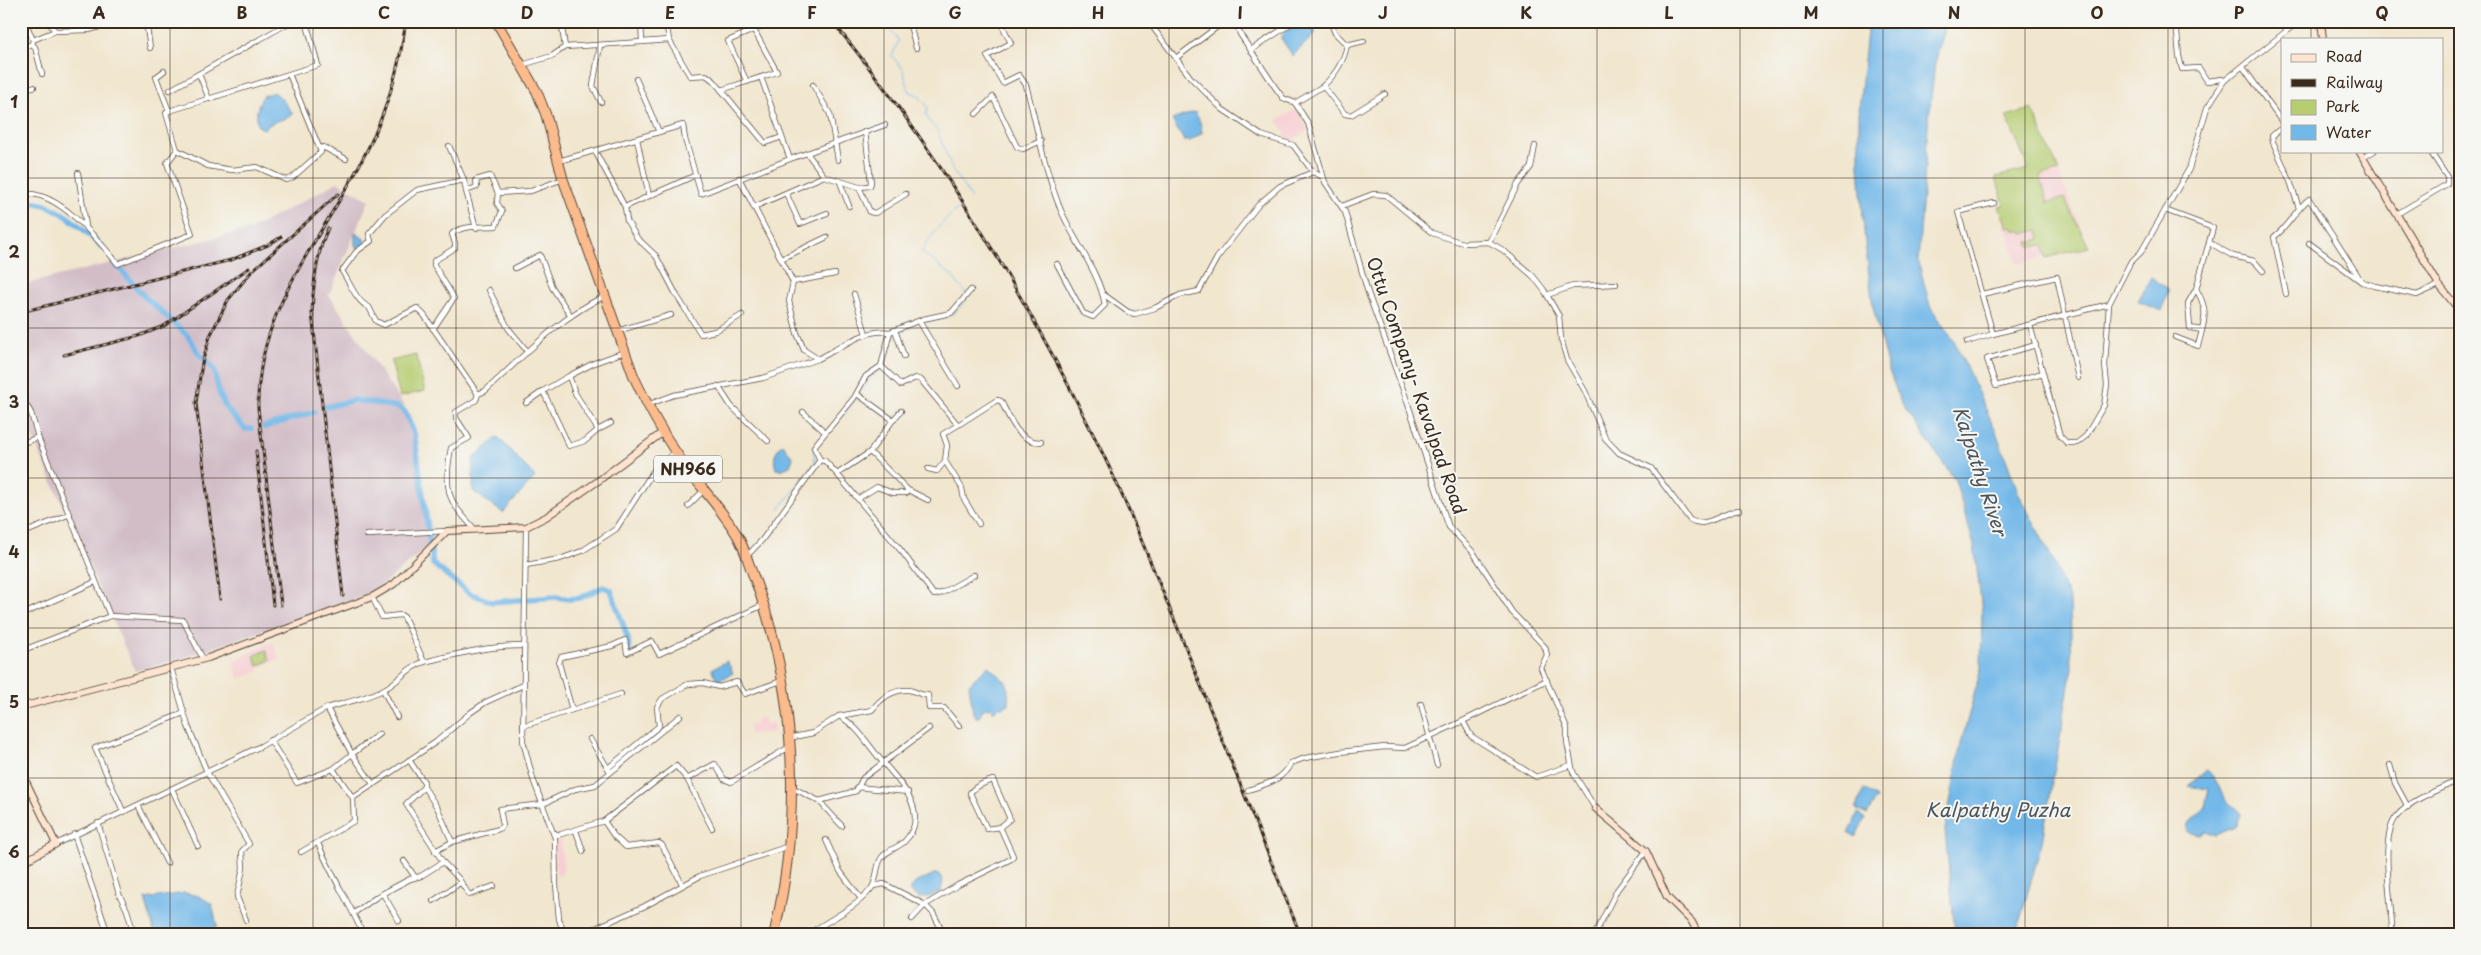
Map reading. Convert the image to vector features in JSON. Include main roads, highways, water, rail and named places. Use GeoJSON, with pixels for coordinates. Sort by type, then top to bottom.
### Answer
{"type":"FeatureCollection","features":[{"type":"Feature","properties":{"kind":"highway","name":"NH966"},"geometry":{"type":"LineString","coordinates":[[496,21],[537,92],[546,115],[563,179],[624,352],[663,432],[738,536],[764,604],[778,656],[790,742],[789,846],[774,934]]}},
{"type":"Feature","properties":{"kind":"water"},"geometry":{"type":"Polygon","coordinates":[[[1297,21],[1305,21],[1316,33],[1293,56],[1280,37],[1297,21]]]}},
{"type":"Feature","properties":{"kind":"water","name":"Kalpathy Puzha"},"geometry":{"type":"Polygon","coordinates":[[[1868,21],[1947,21],[1935,63],[1928,126],[1918,260],[1930,306],[1955,343],[1995,429],[2018,492],[2053,560],[2070,601],[2072,668],[2042,842],[2016,934],[1955,934],[1945,830],[1960,748],[1981,668],[1982,611],[1974,545],[1955,480],[1901,403],[1887,365],[1873,307],[1865,243],[1859,166],[1859,110],[1868,21]]]}},
{"type":"Feature","properties":{"kind":"water"},"geometry":{"type":"Polygon","coordinates":[[[274,92],[293,114],[264,129],[258,126],[258,107],[263,96],[274,92]]]}},
{"type":"Feature","properties":{"kind":"water"},"geometry":{"type":"Polygon","coordinates":[[[1195,112],[1200,122],[1202,133],[1190,141],[1184,141],[1172,120],[1195,112]]]}},
{"type":"Feature","properties":{"kind":"water"},"geometry":{"type":"Polygon","coordinates":[[[355,232],[365,242],[359,248],[355,246],[355,232]]]}},
{"type":"Feature","properties":{"kind":"water"},"geometry":{"type":"Polygon","coordinates":[[[2151,277],[2169,290],[2161,311],[2138,301],[2151,277]]]}},
{"type":"Feature","properties":{"kind":"water"},"geometry":{"type":"Polygon","coordinates":[[[498,437],[535,477],[503,513],[473,491],[473,459],[498,437]]]}},
{"type":"Feature","properties":{"kind":"water"},"geometry":{"type":"Polygon","coordinates":[[[783,444],[793,458],[790,466],[781,470],[776,469],[775,459],[776,452],[783,444]]]}},
{"type":"Feature","properties":{"kind":"water"},"geometry":{"type":"Polygon","coordinates":[[[727,661],[733,673],[718,681],[712,669],[727,661]]]}},
{"type":"Feature","properties":{"kind":"water"},"geometry":{"type":"Polygon","coordinates":[[[988,666],[1007,683],[1009,704],[1002,708],[1000,706],[994,712],[991,707],[981,710],[981,715],[977,718],[973,713],[969,684],[988,666]]]}},
{"type":"Feature","properties":{"kind":"water"},"geometry":{"type":"Polygon","coordinates":[[[2207,770],[2215,779],[2226,801],[2237,809],[2241,815],[2236,827],[2215,835],[2205,831],[2200,835],[2187,832],[2188,824],[2205,808],[2209,789],[2188,786],[2207,770]]]}},
{"type":"Feature","properties":{"kind":"water"},"geometry":{"type":"Polygon","coordinates":[[[1864,789],[1877,798],[1867,815],[1856,809],[1864,789]]]}},
{"type":"Feature","properties":{"kind":"water"},"geometry":{"type":"Polygon","coordinates":[[[1858,813],[1865,819],[1855,837],[1849,834],[1858,813]]]}},
{"type":"Feature","properties":{"kind":"water"},"geometry":{"type":"Polygon","coordinates":[[[934,874],[939,874],[943,881],[941,891],[932,896],[919,898],[909,891],[915,883],[934,874]]]}},
{"type":"Feature","properties":{"kind":"water"},"geometry":{"type":"Polygon","coordinates":[[[185,893],[199,896],[212,904],[217,926],[210,934],[155,934],[145,899],[185,893]]]}},
{"type":"Feature","properties":{"kind":"waterway"},"geometry":{"type":"LineString","coordinates":[[887,21],[891,32],[899,40],[892,56],[903,69],[909,91],[919,96],[928,108],[926,115],[937,130],[953,171],[970,199]]}},
{"type":"Feature","properties":{"kind":"waterway"},"geometry":{"type":"LineString","coordinates":[[21,203],[33,202],[55,209],[85,231],[102,247]]}},
{"type":"Feature","properties":{"kind":"waterway"},"geometry":{"type":"LineString","coordinates":[[961,206],[933,234],[922,252],[952,276],[966,294]]}},
{"type":"Feature","properties":{"kind":"waterway"},"geometry":{"type":"LineString","coordinates":[[114,262],[144,296],[187,335],[200,355],[214,369],[219,393],[226,408],[245,429],[251,429]]}},
{"type":"Feature","properties":{"kind":"waterway"},"geometry":{"type":"LineString","coordinates":[[924,321],[938,320],[949,316],[959,309],[967,297]]}},
{"type":"Feature","properties":{"kind":"waterway"},"geometry":{"type":"LineString","coordinates":[[898,334],[917,325]]}},
{"type":"Feature","properties":{"kind":"waterway"},"geometry":{"type":"LineString","coordinates":[[890,341],[895,335]]}},
{"type":"Feature","properties":{"kind":"waterway"},"geometry":{"type":"LineString","coordinates":[[884,362],[888,347]]}},
{"type":"Feature","properties":{"kind":"waterway"},"geometry":{"type":"LineString","coordinates":[[861,394],[871,377],[877,374],[881,368]]}},
{"type":"Feature","properties":{"kind":"waterway"},"geometry":{"type":"LineString","coordinates":[[843,415],[859,397]]}},
{"type":"Feature","properties":{"kind":"waterway"},"geometry":{"type":"LineString","coordinates":[[326,407],[354,400],[398,407],[405,412],[414,433],[433,564],[469,593],[492,602],[556,597],[570,599],[580,598],[603,587],[611,590],[628,639],[629,651]]}},
{"type":"Feature","properties":{"kind":"waterway"},"geometry":{"type":"LineString","coordinates":[[264,427],[314,412]]}},
{"type":"Feature","properties":{"kind":"waterway"},"geometry":{"type":"LineString","coordinates":[[812,468],[815,461],[813,448]]}},
{"type":"Feature","properties":{"kind":"waterway"},"geometry":{"type":"LineString","coordinates":[[779,509],[808,473]]}},
{"type":"Feature","properties":{"kind":"railway"},"geometry":{"type":"LineString","coordinates":[[281,605],[258,408],[260,373],[267,340],[293,279],[370,145],[390,94],[406,21]]}},
{"type":"Feature","properties":{"kind":"railway"},"geometry":{"type":"LineString","coordinates":[[832,21],[870,69],[942,169],[1007,274],[1066,381],[1118,485],[1211,710],[1300,934]]}},
{"type":"Feature","properties":{"kind":"railway"},"geometry":{"type":"LineString","coordinates":[[220,599],[196,403],[202,363],[210,336],[228,300],[252,271],[338,194]]}},
{"type":"Feature","properties":{"kind":"railway"},"geometry":{"type":"LineString","coordinates":[[328,228],[316,270],[312,313],[343,596]]}},
{"type":"Feature","properties":{"kind":"railway"},"geometry":{"type":"LineString","coordinates":[[29,310],[231,260],[268,245],[281,237]]}},
{"type":"Feature","properties":{"kind":"railway"},"geometry":{"type":"LineString","coordinates":[[64,355],[139,336],[164,326],[249,268]]}},
{"type":"Feature","properties":{"kind":"railway"},"geometry":{"type":"LineString","coordinates":[[256,451],[273,605]]}},
{"type":"Feature","properties":{"kind":"water label","name":"Kalpathy River"},"geometry":{"type":"Point","coordinates":[1980,471]}}]}
